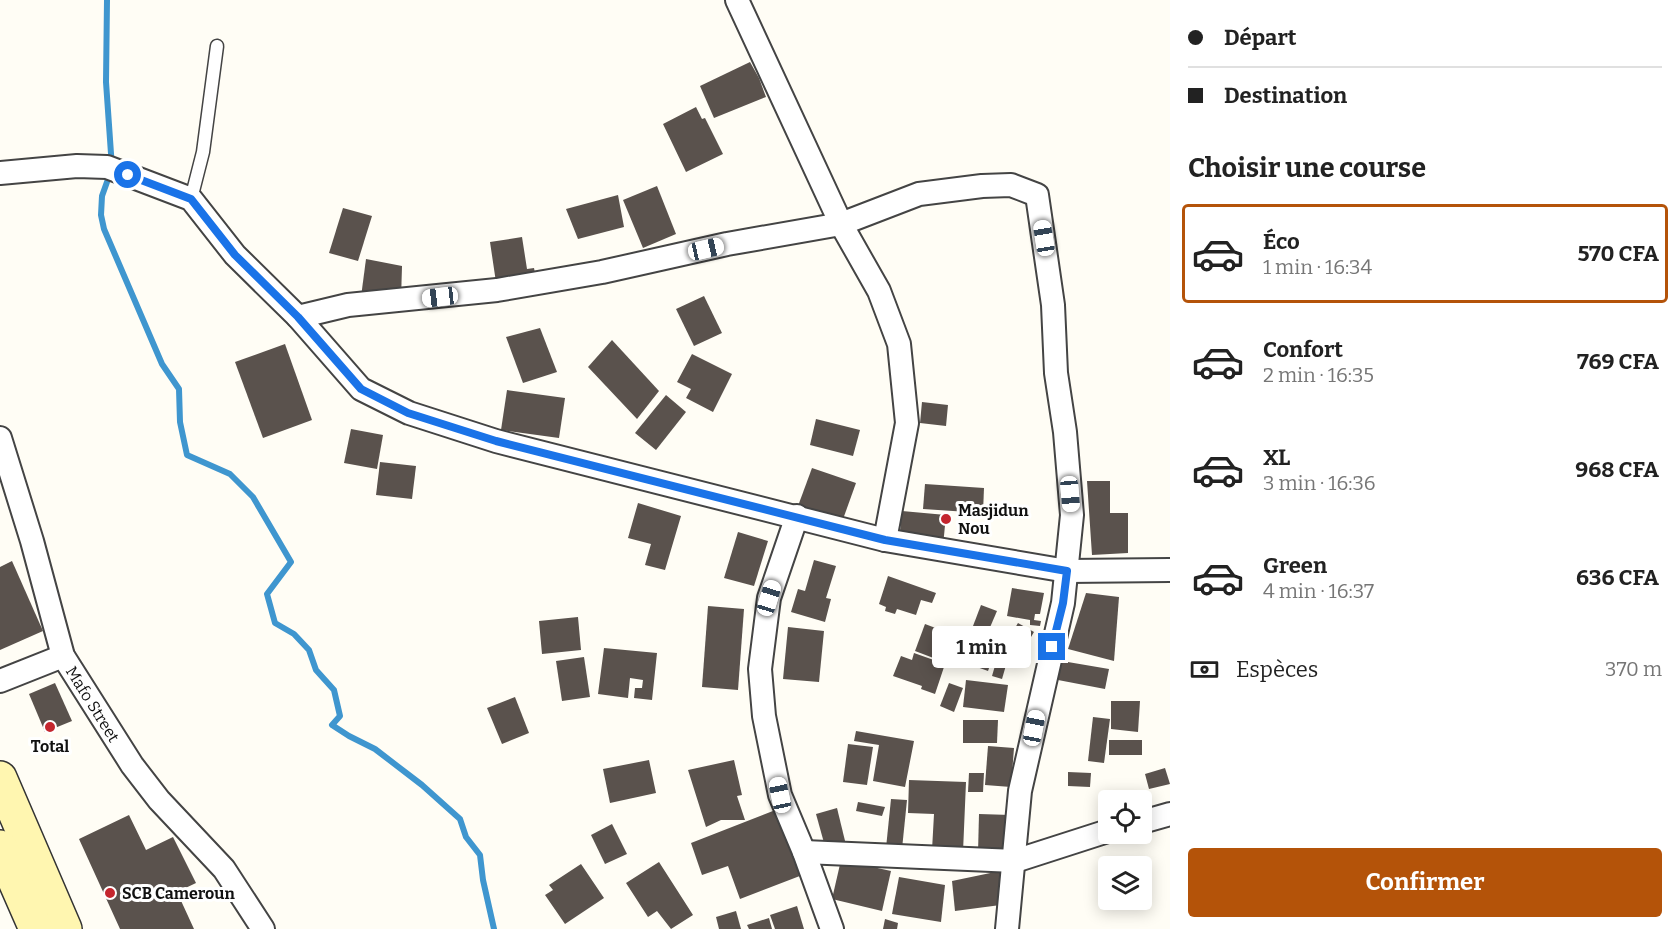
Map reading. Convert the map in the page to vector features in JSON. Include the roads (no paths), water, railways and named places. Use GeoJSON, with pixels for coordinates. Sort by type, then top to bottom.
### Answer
{"type":"FeatureCollection","features":[{"type":"Feature","properties":{"kind":"main road"},"geometry":{"type":"LineString","coordinates":[[0,778],[65,929]]}},
{"type":"Feature","properties":{"kind":"main road"},"geometry":{"type":"LineString","coordinates":[[0,847],[36,929]]}},
{"type":"Feature","properties":{"kind":"street"},"geometry":{"type":"LineString","coordinates":[[737,0],[841,224],[879,291],[899,344],[907,423],[885,540]]}},
{"type":"Feature","properties":{"kind":"street"},"geometry":{"type":"LineString","coordinates":[[0,173],[23,169],[106,167],[191,199],[235,255],[298,317],[361,389],[408,413],[496,441],[885,540],[1067,571],[1170,570]]}},
{"type":"Feature","properties":{"kind":"street"},"geometry":{"type":"LineString","coordinates":[[298,317],[348,305],[497,290],[590,274],[727,244],[841,224],[919,194],[982,186],[1011,185],[1037,195],[1053,305],[1056,373],[1065,432],[1072,515],[1063,603],[1020,791],[1007,929]]}},
{"type":"Feature","properties":{"kind":"street","name":"Mafo Street"},"geometry":{"type":"LineString","coordinates":[[0,438],[32,541],[63,656],[132,765],[159,800],[224,869],[263,929]]}},
{"type":"Feature","properties":{"kind":"street"},"geometry":{"type":"LineString","coordinates":[[797,516],[769,598],[760,669],[764,716],[780,795],[832,929]]}},
{"type":"Feature","properties":{"kind":"street"},"geometry":{"type":"LineString","coordinates":[[0,681],[63,656]]}},
{"type":"Feature","properties":{"kind":"street"},"geometry":{"type":"LineString","coordinates":[[1152,819],[1170,814]]}},
{"type":"Feature","properties":{"kind":"street"},"geometry":{"type":"LineString","coordinates":[[804,852],[1015,861],[1098,834]]}},
{"type":"Feature","properties":{"kind":"lane"},"geometry":{"type":"LineString","coordinates":[[191,199],[203,152],[217,46]]}},
{"type":"Feature","properties":{"kind":"waterway"},"geometry":{"type":"LineString","coordinates":[[107,0],[106,82],[112,168],[102,196],[101,215],[104,229],[162,364],[179,389],[180,422],[187,455],[230,474],[253,497],[291,562],[267,594],[275,623],[294,634],[309,650],[316,670],[334,690],[340,716],[332,725],[375,749],[422,785],[460,819],[466,837],[480,855],[494,929]]}},
{"type":"Feature","properties":{"kind":"place","name":"Masjidun Nou"},"geometry":{"type":"Point","coordinates":[946,519]}},
{"type":"Feature","properties":{"kind":"place","name":"Total"},"geometry":{"type":"Point","coordinates":[50,727]}},
{"type":"Feature","properties":{"kind":"place","name":"SCB Cameroun"},"geometry":{"type":"Point","coordinates":[110,893]}}]}
